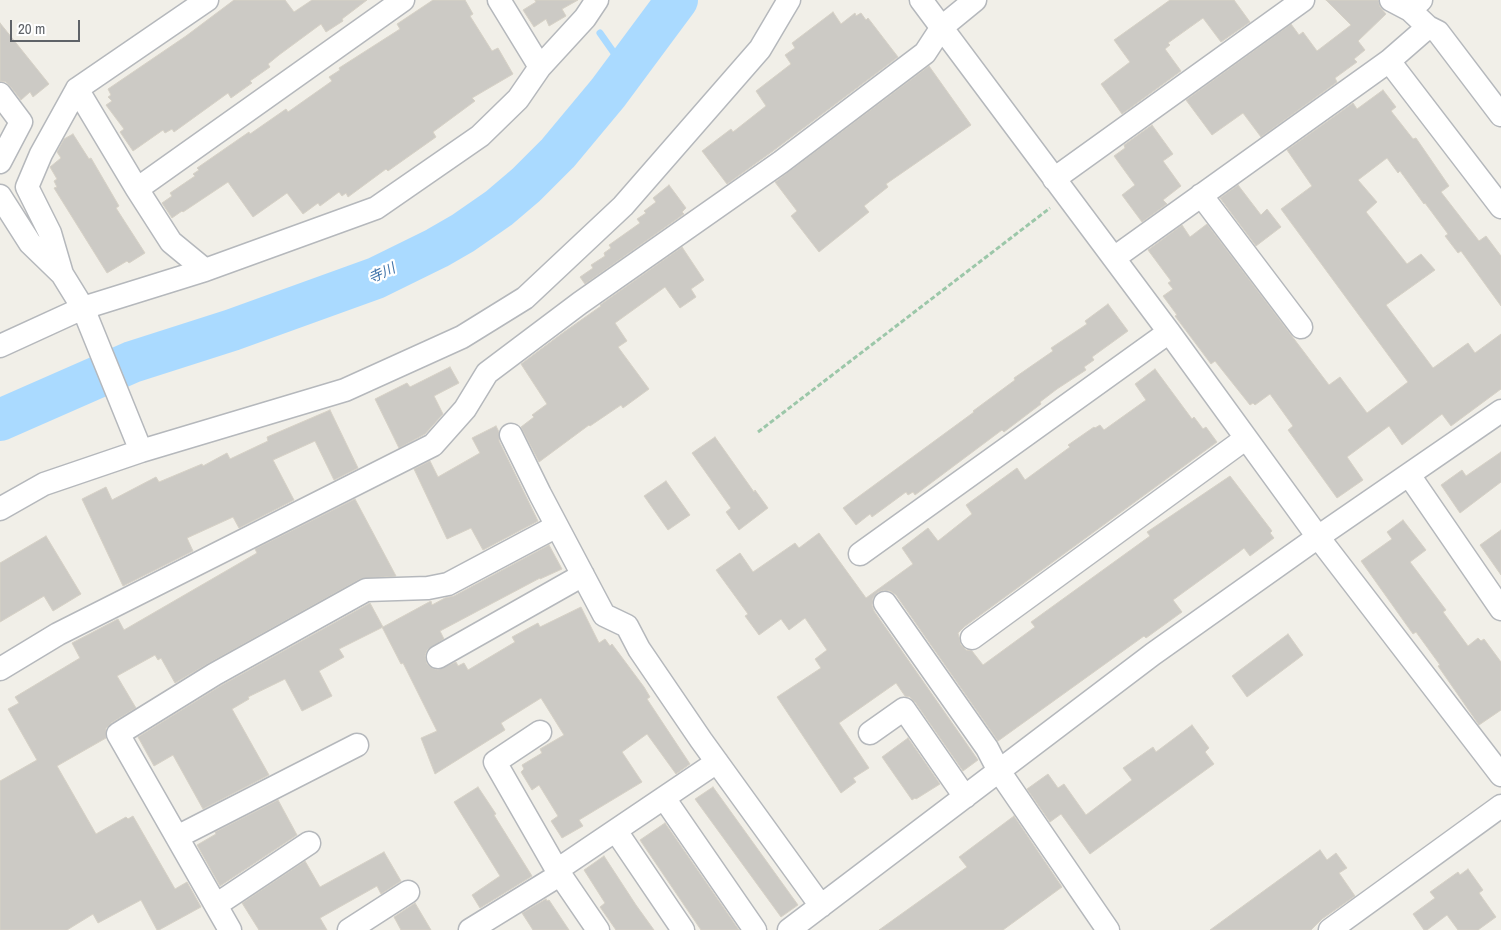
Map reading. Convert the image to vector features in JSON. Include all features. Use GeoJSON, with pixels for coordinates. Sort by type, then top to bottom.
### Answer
{"type":"FeatureCollection","features":[{"type":"Feature","properties":{"kind":"street"},"geometry":{"type":"LineString","coordinates":[[62,274],[50,233],[27,188],[41,154],[77,89],[207,0]]}},
{"type":"Feature","properties":{"kind":"street"},"geometry":{"type":"LineString","coordinates":[[137,189],[403,0]]}},
{"type":"Feature","properties":{"kind":"street"},"geometry":{"type":"LineString","coordinates":[[499,0],[540,67]]}},
{"type":"Feature","properties":{"kind":"street"},"geometry":{"type":"LineString","coordinates":[[0,346],[376,208],[480,136],[518,99],[540,67],[585,18],[598,0]]}},
{"type":"Feature","properties":{"kind":"street"},"geometry":{"type":"LineString","coordinates":[[0,509],[44,484],[140,447],[345,390],[462,338],[525,298],[623,206],[760,49],[789,0]]}},
{"type":"Feature","properties":{"kind":"street"},"geometry":{"type":"LineString","coordinates":[[921,0],[1170,332],[1245,439],[1318,537],[1501,775]]}},
{"type":"Feature","properties":{"kind":"street"},"geometry":{"type":"LineString","coordinates":[[0,670],[58,634],[433,445],[465,409],[487,373],[580,303],[796,151],[925,53],[942,27],[975,0]]}},
{"type":"Feature","properties":{"kind":"street"},"geometry":{"type":"LineString","coordinates":[[1060,187],[1302,0]]}},
{"type":"Feature","properties":{"kind":"street"},"geometry":{"type":"LineString","coordinates":[[1407,3],[1428,26],[1438,32],[1498,106]]}},
{"type":"Feature","properties":{"kind":"street"},"geometry":{"type":"LineString","coordinates":[[1114,258],[1389,60],[1428,26]]}},
{"type":"Feature","properties":{"kind":"street"},"geometry":{"type":"LineString","coordinates":[[1389,60],[1501,207]]}},
{"type":"Feature","properties":{"kind":"street"},"geometry":{"type":"LineString","coordinates":[[77,89],[171,242],[205,270]]}},
{"type":"Feature","properties":{"kind":"street"},"geometry":{"type":"LineString","coordinates":[[0,94],[21,122],[0,162]]}},
{"type":"Feature","properties":{"kind":"street"},"geometry":{"type":"LineString","coordinates":[[1201,195],[1301,328]]}},
{"type":"Feature","properties":{"kind":"street"},"geometry":{"type":"LineString","coordinates":[[0,196],[30,243],[62,274],[86,313],[140,447]]}},
{"type":"Feature","properties":{"kind":"street"},"geometry":{"type":"LineString","coordinates":[[860,554],[1170,332]]}},
{"type":"Feature","properties":{"kind":"street"},"geometry":{"type":"LineString","coordinates":[[789,930],[1153,654],[1501,410]]}},
{"type":"Feature","properties":{"kind":"street"},"geometry":{"type":"LineString","coordinates":[[511,435],[604,616],[627,626],[639,650],[716,762],[821,906]]}},
{"type":"Feature","properties":{"kind":"street"},"geometry":{"type":"LineString","coordinates":[[972,638],[1245,439]]}},
{"type":"Feature","properties":{"kind":"street"},"geometry":{"type":"LineString","coordinates":[[1409,476],[1501,609]]}},
{"type":"Feature","properties":{"kind":"street"},"geometry":{"type":"LineString","coordinates":[[230,930],[118,734],[215,674],[366,590],[428,588],[448,584],[557,526]]}},
{"type":"Feature","properties":{"kind":"street"},"geometry":{"type":"LineString","coordinates":[[438,657],[583,575]]}},
{"type":"Feature","properties":{"kind":"street"},"geometry":{"type":"LineString","coordinates":[[885,603],[988,748],[999,771],[1107,929]]}},
{"type":"Feature","properties":{"kind":"street"},"geometry":{"type":"LineString","coordinates":[[870,733],[904,709],[965,797]]}},
{"type":"Feature","properties":{"kind":"street"},"geometry":{"type":"LineString","coordinates":[[540,732],[495,762],[559,872],[598,930]]}},
{"type":"Feature","properties":{"kind":"street"},"geometry":{"type":"LineString","coordinates":[[177,837],[357,745]]}},
{"type":"Feature","properties":{"kind":"street"},"geometry":{"type":"LineString","coordinates":[[470,930],[559,872],[716,762]]}},
{"type":"Feature","properties":{"kind":"street"},"geometry":{"type":"LineString","coordinates":[[664,798],[755,930]]}},
{"type":"Feature","properties":{"kind":"street"},"geometry":{"type":"LineString","coordinates":[[1330,930],[1501,806]]}},
{"type":"Feature","properties":{"kind":"street"},"geometry":{"type":"LineString","coordinates":[[616,831],[683,930]]}},
{"type":"Feature","properties":{"kind":"street"},"geometry":{"type":"LineString","coordinates":[[216,905],[309,843]]}},
{"type":"Feature","properties":{"kind":"street"},"geometry":{"type":"LineString","coordinates":[[349,930],[408,892]]}},
{"type":"Feature","properties":{"kind":"path"},"geometry":{"type":"LineString","coordinates":[[758,432],[1060,187]]}},
{"type":"Feature","properties":{"kind":"building"},"geometry":{"type":"Polygon","coordinates":[[[234,0],[285,0],[294,12],[312,0],[367,0],[342,19],[343,21],[326,32],[321,24],[268,64],[270,67],[231,98],[228,93],[174,132],[172,129],[165,133],[163,130],[133,151],[120,132],[124,129],[106,105],[112,101],[108,97],[111,95],[108,89],[186,36],[234,0]]]}},
{"type":"Feature","properties":{"kind":"building"},"geometry":{"type":"Polygon","coordinates":[[[433,0],[465,0],[473,14],[470,16],[492,51],[498,48],[513,74],[472,98],[475,101],[433,132],[436,137],[388,171],[386,169],[348,197],[346,193],[342,196],[339,192],[320,206],[318,203],[303,214],[287,193],[253,217],[228,182],[172,218],[162,203],[172,196],[170,193],[195,176],[193,174],[199,170],[197,168],[286,109],[288,112],[332,81],[329,77],[340,70],[339,68],[400,29],[397,24],[433,0]]]}},
{"type":"Feature","properties":{"kind":"building"},"geometry":{"type":"Polygon","coordinates":[[[535,0],[578,0],[562,9],[566,16],[549,26],[546,19],[534,27],[523,10],[536,2],[535,0]]]}},
{"type":"Feature","properties":{"kind":"building"},"geometry":{"type":"Polygon","coordinates":[[[1170,0],[1234,0],[1250,22],[1221,42],[1203,18],[1168,43],[1170,45],[1165,49],[1181,71],[1122,114],[1101,84],[1130,62],[1114,40],[1170,0]]]}},
{"type":"Feature","properties":{"kind":"building"},"geometry":{"type":"Polygon","coordinates":[[[1326,0],[1378,0],[1380,7],[1386,14],[1358,41],[1365,50],[1354,59],[1357,62],[1335,78],[1337,82],[1261,137],[1243,113],[1212,135],[1186,100],[1291,24],[1299,35],[1303,32],[1317,51],[1351,25],[1326,0]]]}},
{"type":"Feature","properties":{"kind":"building"},"geometry":{"type":"Polygon","coordinates":[[[833,12],[841,24],[855,13],[856,16],[861,13],[866,20],[868,18],[898,57],[727,184],[702,151],[731,129],[733,132],[766,106],[756,91],[791,64],[785,55],[795,48],[792,43],[833,12]]]}},
{"type":"Feature","properties":{"kind":"building"},"geometry":{"type":"Polygon","coordinates":[[[0,23],[49,84],[33,97],[30,92],[21,100],[6,82],[0,81],[0,23]]]}},
{"type":"Feature","properties":{"kind":"building"},"geometry":{"type":"Polygon","coordinates":[[[929,66],[971,125],[886,184],[888,187],[864,206],[869,212],[819,252],[791,216],[797,211],[775,182],[929,66]]]}},
{"type":"Feature","properties":{"kind":"building"},"geometry":{"type":"Polygon","coordinates":[[[1383,90],[1396,107],[1391,111],[1413,139],[1416,138],[1449,186],[1441,192],[1479,241],[1486,236],[1501,256],[1501,306],[1461,251],[1458,253],[1445,236],[1448,234],[1425,203],[1400,171],[1398,173],[1387,158],[1358,180],[1377,202],[1366,212],[1407,264],[1421,254],[1435,270],[1386,305],[1433,368],[1468,343],[1475,353],[1501,334],[1501,389],[1451,426],[1442,414],[1402,445],[1389,426],[1347,457],[1363,480],[1337,498],[1288,430],[1293,426],[1270,394],[1255,405],[1253,403],[1250,405],[1215,361],[1211,364],[1175,316],[1177,315],[1163,296],[1173,289],[1168,283],[1171,281],[1148,250],[1182,225],[1190,237],[1207,224],[1329,385],[1340,377],[1367,413],[1408,382],[1281,209],[1312,186],[1287,150],[1353,103],[1357,109],[1383,90]]]}},
{"type":"Feature","properties":{"kind":"building"},"geometry":{"type":"Polygon","coordinates":[[[1152,125],[1173,154],[1163,161],[1181,186],[1163,200],[1167,204],[1142,222],[1122,195],[1135,185],[1114,156],[1125,148],[1124,145],[1152,125]]]}},
{"type":"Feature","properties":{"kind":"building"},"geometry":{"type":"Polygon","coordinates":[[[73,134],[89,159],[91,158],[119,206],[116,208],[145,253],[107,273],[54,188],[57,187],[54,181],[57,179],[50,167],[61,158],[57,152],[64,139],[73,134]]]}},
{"type":"Feature","properties":{"kind":"building"},"geometry":{"type":"Polygon","coordinates":[[[669,185],[686,208],[682,212],[684,214],[585,284],[580,277],[593,268],[591,265],[605,256],[604,253],[611,248],[609,245],[640,223],[637,219],[646,213],[644,211],[656,202],[653,198],[669,185]]]}},
{"type":"Feature","properties":{"kind":"building"},"geometry":{"type":"Polygon","coordinates":[[[1238,185],[1261,215],[1267,209],[1281,227],[1256,246],[1220,198],[1238,185]]]}},
{"type":"Feature","properties":{"kind":"building"},"geometry":{"type":"Polygon","coordinates":[[[682,247],[704,280],[691,289],[696,297],[680,308],[665,287],[615,323],[627,341],[618,347],[649,389],[623,408],[621,405],[589,425],[539,462],[521,427],[534,417],[532,415],[547,404],[521,364],[682,247]]]}},
{"type":"Feature","properties":{"kind":"building"},"geometry":{"type":"Polygon","coordinates":[[[1108,304],[1128,331],[1092,357],[1094,360],[1084,367],[1086,370],[1057,389],[1040,402],[1041,404],[1004,432],[1002,430],[915,495],[913,492],[908,495],[906,492],[872,517],[870,514],[856,525],[843,508],[974,412],[1015,380],[1014,378],[1053,351],[1051,348],[1087,324],[1085,321],[1108,304]]]}},
{"type":"Feature","properties":{"kind":"building"},"geometry":{"type":"Polygon","coordinates":[[[450,367],[459,383],[434,396],[443,414],[425,434],[399,448],[375,399],[407,383],[410,387],[450,367]]]}},
{"type":"Feature","properties":{"kind":"building"},"geometry":{"type":"Polygon","coordinates":[[[1155,369],[1192,419],[1194,417],[1203,429],[1206,427],[1217,442],[964,627],[958,633],[961,645],[966,650],[972,651],[983,665],[1035,627],[1031,622],[1150,536],[1147,532],[1230,476],[1272,531],[1270,533],[1274,538],[1250,556],[1244,548],[1173,600],[1182,612],[1146,638],[1144,636],[998,741],[896,595],[884,590],[878,592],[873,598],[872,605],[874,611],[978,760],[963,771],[915,702],[910,697],[905,696],[896,683],[839,723],[869,768],[853,778],[856,782],[841,793],[777,697],[821,668],[815,659],[827,650],[805,618],[789,630],[781,619],[759,635],[745,616],[748,614],[716,570],[740,553],[753,572],[795,543],[799,548],[819,533],[866,598],[913,564],[902,548],[928,528],[938,541],[972,514],[966,505],[1017,468],[1025,480],[1070,447],[1068,445],[1094,427],[1100,425],[1104,430],[1146,400],[1135,384],[1155,369]]]}},
{"type":"Feature","properties":{"kind":"building"},"geometry":{"type":"Polygon","coordinates":[[[330,410],[358,468],[334,480],[315,441],[273,460],[294,500],[239,528],[233,517],[187,538],[193,551],[123,586],[82,499],[106,487],[112,500],[156,477],[159,482],[202,464],[203,466],[227,453],[230,459],[268,441],[267,437],[330,410]]]}},
{"type":"Feature","properties":{"kind":"building"},"geometry":{"type":"Polygon","coordinates":[[[496,426],[499,432],[499,441],[538,521],[483,550],[471,528],[447,539],[414,469],[430,461],[438,477],[480,453],[472,438],[496,426]]]}},
{"type":"Feature","properties":{"kind":"building"},"geometry":{"type":"Polygon","coordinates":[[[715,437],[754,492],[755,490],[768,508],[739,530],[726,512],[731,508],[692,453],[715,437]]]}},
{"type":"Feature","properties":{"kind":"building"},"geometry":{"type":"Polygon","coordinates":[[[1501,452],[1501,482],[1460,513],[1441,485],[1462,470],[1466,476],[1501,452]]]}},
{"type":"Feature","properties":{"kind":"building"},"geometry":{"type":"Polygon","coordinates":[[[666,481],[690,515],[668,530],[644,496],[666,481]]]}},
{"type":"Feature","properties":{"kind":"building"},"geometry":{"type":"Polygon","coordinates":[[[355,499],[396,576],[360,579],[175,683],[161,658],[158,660],[155,655],[117,676],[136,708],[106,728],[106,738],[57,766],[96,834],[126,817],[128,819],[133,816],[175,889],[187,882],[201,907],[159,930],[157,930],[141,900],[98,923],[93,914],[67,930],[0,930],[0,781],[37,760],[8,709],[19,703],[15,697],[80,658],[72,643],[118,619],[124,630],[257,553],[255,549],[355,499]]]}},
{"type":"Feature","properties":{"kind":"building"},"geometry":{"type":"Polygon","coordinates":[[[1403,520],[1426,550],[1410,562],[1446,610],[1443,612],[1468,646],[1478,638],[1481,641],[1484,639],[1501,662],[1501,710],[1479,725],[1438,666],[1440,665],[1416,632],[1413,634],[1361,561],[1392,539],[1387,532],[1403,520]]]}},
{"type":"Feature","properties":{"kind":"building"},"geometry":{"type":"Polygon","coordinates":[[[1501,530],[1501,575],[1480,545],[1501,530]]]}},
{"type":"Feature","properties":{"kind":"building"},"geometry":{"type":"Polygon","coordinates":[[[46,536],[81,594],[53,611],[44,596],[0,622],[0,563],[46,536]]]}},
{"type":"Feature","properties":{"kind":"building"},"geometry":{"type":"Polygon","coordinates":[[[549,545],[562,569],[540,578],[440,631],[444,639],[427,650],[425,656],[427,664],[438,670],[456,662],[458,666],[464,663],[468,670],[515,642],[512,637],[538,623],[540,627],[581,607],[599,643],[605,639],[610,646],[612,644],[644,687],[650,697],[647,699],[690,764],[676,774],[647,734],[622,752],[642,782],[579,820],[583,826],[562,838],[551,821],[558,816],[539,785],[532,790],[521,772],[524,769],[522,765],[542,753],[540,749],[564,735],[541,698],[501,723],[505,730],[435,774],[421,738],[437,731],[403,663],[401,664],[382,627],[339,649],[344,657],[319,671],[332,696],[302,711],[285,679],[248,697],[249,699],[232,709],[269,775],[203,809],[173,755],[154,766],[138,737],[222,685],[370,603],[383,627],[431,601],[432,605],[445,598],[454,596],[549,545]]]}},
{"type":"Feature","properties":{"kind":"building"},"geometry":{"type":"Polygon","coordinates":[[[1288,634],[1303,655],[1247,697],[1232,676],[1288,634]]]}},
{"type":"Feature","properties":{"kind":"building"},"geometry":{"type":"Polygon","coordinates":[[[1192,725],[1209,748],[1205,752],[1214,764],[1090,854],[1061,814],[1050,822],[1027,789],[1048,774],[1058,788],[1064,784],[1086,815],[1132,780],[1123,768],[1153,747],[1156,752],[1192,725]]]}},
{"type":"Feature","properties":{"kind":"building"},"geometry":{"type":"Polygon","coordinates":[[[908,738],[940,784],[912,800],[882,757],[908,738]]]}},
{"type":"Feature","properties":{"kind":"building"},"geometry":{"type":"Polygon","coordinates":[[[478,787],[532,876],[480,908],[472,895],[500,876],[454,802],[478,787]]]}},
{"type":"Feature","properties":{"kind":"building"},"geometry":{"type":"Polygon","coordinates":[[[713,787],[798,905],[781,917],[695,799],[713,787]]]}},
{"type":"Feature","properties":{"kind":"building"},"geometry":{"type":"Polygon","coordinates":[[[278,800],[297,835],[220,886],[197,845],[216,834],[215,832],[278,800]]]}},
{"type":"Feature","properties":{"kind":"building"},"geometry":{"type":"Polygon","coordinates":[[[1014,816],[1062,887],[1003,930],[879,930],[967,867],[959,857],[1014,816]]]}},
{"type":"Feature","properties":{"kind":"building"},"geometry":{"type":"Polygon","coordinates":[[[665,823],[739,930],[701,930],[640,840],[665,823]]]}},
{"type":"Feature","properties":{"kind":"building"},"geometry":{"type":"Polygon","coordinates":[[[1320,850],[1327,860],[1336,853],[1347,868],[1339,873],[1355,896],[1322,919],[1311,930],[1210,930],[1320,850]]]}},
{"type":"Feature","properties":{"kind":"building"},"geometry":{"type":"Polygon","coordinates":[[[384,852],[401,881],[381,894],[377,886],[320,918],[327,930],[259,930],[242,903],[305,861],[320,887],[384,852]]]}},
{"type":"Feature","properties":{"kind":"building"},"geometry":{"type":"Polygon","coordinates":[[[604,856],[654,930],[616,930],[600,907],[605,903],[584,870],[604,856]]]}},
{"type":"Feature","properties":{"kind":"building"},"geometry":{"type":"Polygon","coordinates":[[[1468,869],[1483,890],[1479,893],[1496,917],[1478,930],[1458,930],[1447,915],[1427,930],[1424,930],[1413,914],[1435,898],[1430,892],[1458,872],[1460,875],[1468,869]]]}},
{"type":"Feature","properties":{"kind":"building"},"geometry":{"type":"Polygon","coordinates":[[[546,899],[547,901],[549,900],[569,930],[533,930],[522,913],[546,899]]]}},
{"type":"Feature","properties":{"kind":"building"},"geometry":{"type":"Polygon","coordinates":[[[415,903],[431,930],[401,930],[394,917],[415,903]]]}},
{"type":"Feature","properties":{"kind":"waterway","name":"寺川"},"geometry":{"type":"LineString","coordinates":[[0,420],[132,362],[232,330],[376,278],[463,233],[499,208],[526,185],[558,153],[608,93],[677,0]]}},
{"type":"Feature","properties":{"kind":"waterway"},"geometry":{"type":"LineString","coordinates":[[600,33],[626,70]]}}]}
